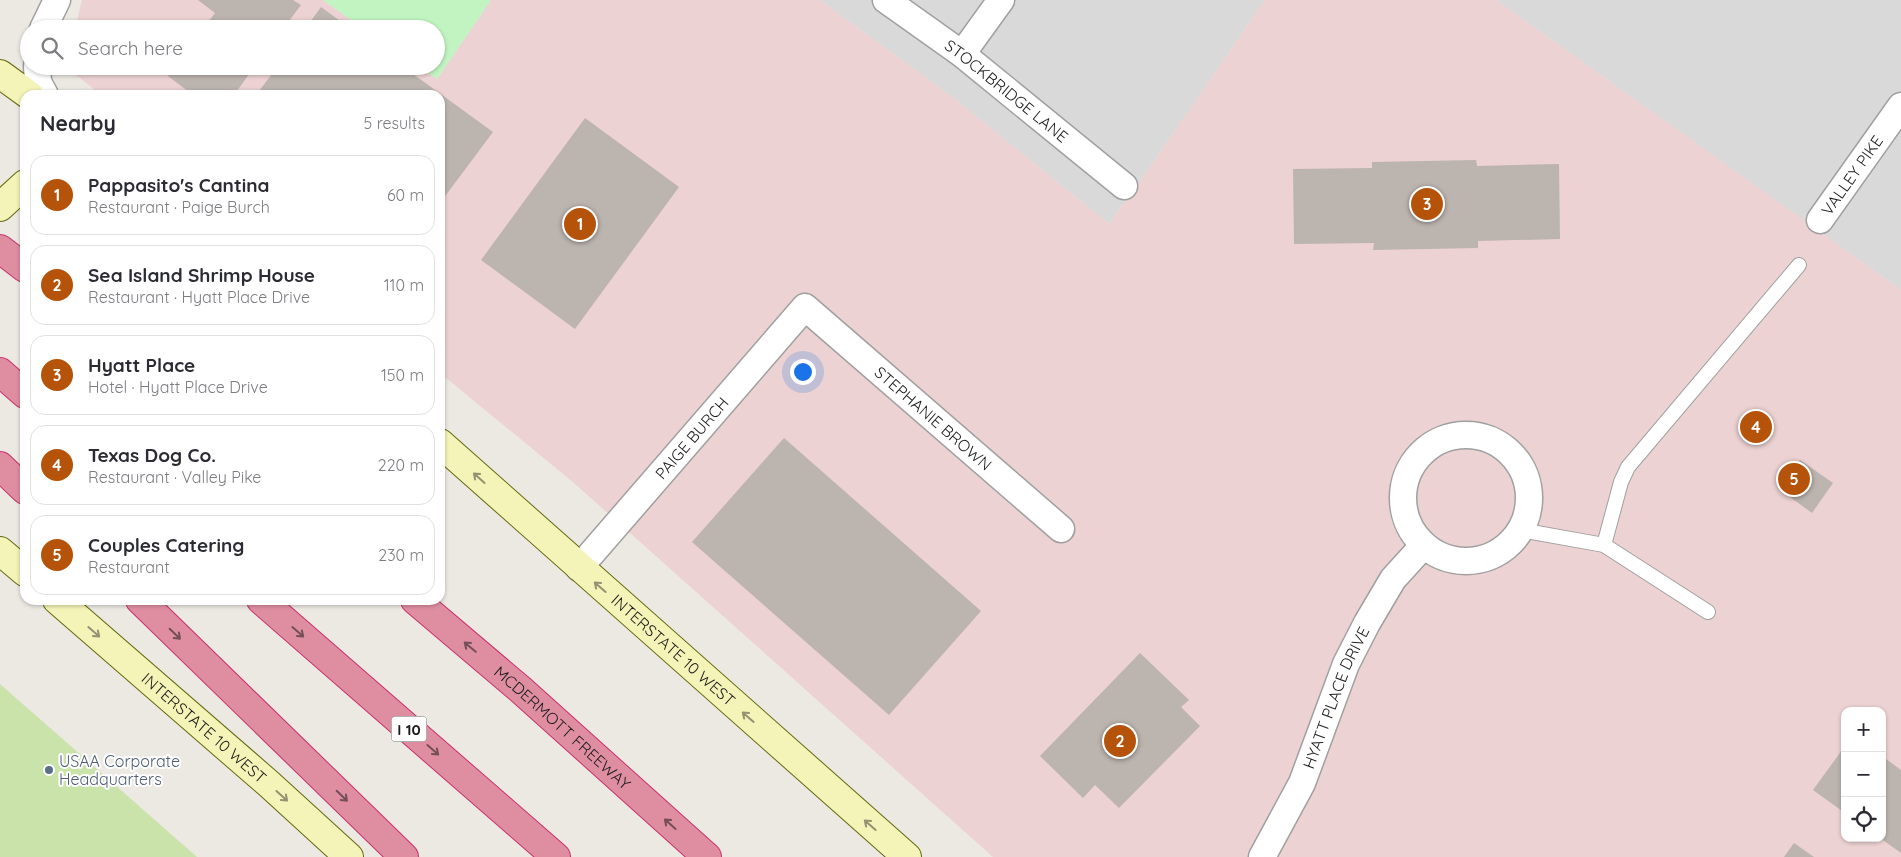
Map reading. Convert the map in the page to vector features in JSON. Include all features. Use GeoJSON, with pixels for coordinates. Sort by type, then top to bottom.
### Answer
{"type":"FeatureCollection","features":[{"type":"Feature","properties":{"kind":"highway"},"geometry":{"type":"LineString","coordinates":[[0,249],[20,264]]}},
{"type":"Feature","properties":{"kind":"highway"},"geometry":{"type":"LineString","coordinates":[[0,372],[20,390]]}},
{"type":"Feature","properties":{"kind":"highway"},"geometry":{"type":"LineString","coordinates":[[0,466],[20,485]]}},
{"type":"Feature","properties":{"kind":"highway"},"geometry":{"type":"LineString","coordinates":[[145,605],[404,857]]}},
{"type":"Feature","properties":{"kind":"highway","name":"I 10"},"geometry":{"type":"LineString","coordinates":[[267,605],[556,857]]}},
{"type":"Feature","properties":{"kind":"highway","name":"MCDERMOTT FREEWAY"},"geometry":{"type":"LineString","coordinates":[[421,605],[520,689],[706,857]]}},
{"type":"Feature","properties":{"kind":"main road"},"geometry":{"type":"LineString","coordinates":[[0,74],[21,90]]}},
{"type":"Feature","properties":{"kind":"main road"},"geometry":{"type":"LineString","coordinates":[[0,207],[20,189]]}},
{"type":"Feature","properties":{"kind":"main road","name":"INTERSTATE 10 WEST"},"geometry":{"type":"LineString","coordinates":[[445,447],[907,857]]}},
{"type":"Feature","properties":{"kind":"main road"},"geometry":{"type":"LineString","coordinates":[[0,551],[20,568]]}},
{"type":"Feature","properties":{"kind":"main road","name":"INTERSTATE 10 WEST"},"geometry":{"type":"LineString","coordinates":[[63,605],[269,784],[349,857]]}},
{"type":"Feature","properties":{"kind":"street"},"geometry":{"type":"LineString","coordinates":[[47,20],[57,0]]}},
{"type":"Feature","properties":{"kind":"street","name":"STOCKBRIDGE LANE"},"geometry":{"type":"LineString","coordinates":[[886,0],[962,54],[1124,186]]}},
{"type":"Feature","properties":{"kind":"street"},"geometry":{"type":"LineString","coordinates":[[962,54],[1001,0]]}},
{"type":"Feature","properties":{"kind":"street"},"geometry":{"type":"LineString","coordinates":[[37,75],[42,90]]}},
{"type":"Feature","properties":{"kind":"street","name":"VALLEY PIKE"},"geometry":{"type":"LineString","coordinates":[[1820,220],[1901,106]]}},
{"type":"Feature","properties":{"kind":"street","name":"STEPHANIE BROWN"},"geometry":{"type":"LineString","coordinates":[[805,307],[1061,529]]}},
{"type":"Feature","properties":{"kind":"street","name":"PAIGE BURCH"},"geometry":{"type":"LineString","coordinates":[[579,568],[805,307]]}},
{"type":"Feature","properties":{"kind":"street"},"geometry":{"type":"LineString","coordinates":[[1463,434],[1488,438],[1510,451],[1524,471],[1531,495],[1527,520],[1521,530],[1514,542],[1494,556],[1470,562],[1445,559],[1423,546],[1408,526],[1402,502],[1406,477],[1419,456],[1439,440],[1463,434]]}},
{"type":"Feature","properties":{"kind":"street","name":"HYATT PLACE DRIVE"},"geometry":{"type":"LineString","coordinates":[[1262,857],[1302,783],[1346,664],[1359,638],[1393,579],[1423,546]]}},
{"type":"Feature","properties":{"kind":"lane"},"geometry":{"type":"LineString","coordinates":[[1604,545],[1621,482],[1628,468],[1798,266]]}},
{"type":"Feature","properties":{"kind":"lane"},"geometry":{"type":"LineString","coordinates":[[1521,530],[1604,545],[1708,612]]}},
{"type":"Feature","properties":{"kind":"shaded area"},"geometry":{"type":"Polygon","coordinates":[[[82,0],[323,0],[351,20],[77,20],[82,0]]]}},
{"type":"Feature","properties":{"kind":"shaded area"},"geometry":{"type":"Polygon","coordinates":[[[491,0],[820,0],[956,100],[1109,224],[1265,0],[1496,0],[1901,290],[1901,857],[993,857],[574,483],[445,377],[445,90],[95,90],[76,75],[431,75],[437,79],[440,75],[445,75],[445,67],[491,0]]]}},
{"type":"Feature","properties":{"kind":"shaded area"},"geometry":{"type":"Polygon","coordinates":[[[820,0],[1265,0],[1109,224],[956,100],[820,0]]]}},
{"type":"Feature","properties":{"kind":"shaded area"},"geometry":{"type":"Polygon","coordinates":[[[1496,0],[1901,0],[1901,290],[1785,207],[1496,0]]]}},
{"type":"Feature","properties":{"kind":"green space"},"geometry":{"type":"Polygon","coordinates":[[[323,0],[491,0],[445,67],[445,20],[351,20],[323,0]]]}},
{"type":"Feature","properties":{"kind":"green space"},"geometry":{"type":"Polygon","coordinates":[[[431,75],[440,75],[437,79],[431,75]]]}},
{"type":"Feature","properties":{"kind":"green space","name":"USAA Corporate Headquarters"},"geometry":{"type":"Polygon","coordinates":[[[0,684],[197,857],[0,857],[0,684]]]}},
{"type":"Feature","properties":{"kind":"building"},"geometry":{"type":"Polygon","coordinates":[[[198,0],[293,0],[301,5],[290,20],[210,20],[215,13],[198,0]]]}},
{"type":"Feature","properties":{"kind":"building"},"geometry":{"type":"Polygon","coordinates":[[[321,7],[339,20],[312,20],[321,7]]]}},
{"type":"Feature","properties":{"kind":"building"},"geometry":{"type":"Polygon","coordinates":[[[248,75],[238,90],[186,90],[168,76],[248,75]]]}},
{"type":"Feature","properties":{"kind":"building"},"geometry":{"type":"Polygon","coordinates":[[[271,75],[414,75],[435,90],[260,90],[271,75]]]}},
{"type":"Feature","properties":{"kind":"building"},"geometry":{"type":"Polygon","coordinates":[[[445,97],[493,132],[445,196],[445,97]]]}},
{"type":"Feature","properties":{"kind":"building"},"geometry":{"type":"Polygon","coordinates":[[[585,118],[679,187],[575,329],[481,260],[585,118]]]}},
{"type":"Feature","properties":{"kind":"building"},"geometry":{"type":"Polygon","coordinates":[[[1476,160],[1477,166],[1559,164],[1560,239],[1478,241],[1478,248],[1373,250],[1374,243],[1294,244],[1293,169],[1372,168],[1372,162],[1476,160]]]}},
{"type":"Feature","properties":{"kind":"building"},"geometry":{"type":"Polygon","coordinates":[[[784,438],[981,611],[889,715],[692,542],[784,438]]]}},
{"type":"Feature","properties":{"kind":"building"},"geometry":{"type":"Polygon","coordinates":[[[1800,460],[1833,483],[1812,513],[1779,489],[1800,460]]]}},
{"type":"Feature","properties":{"kind":"building"},"geometry":{"type":"Polygon","coordinates":[[[1140,653],[1189,700],[1181,707],[1200,726],[1119,808],[1095,785],[1083,798],[1040,756],[1140,653]]]}},
{"type":"Feature","properties":{"kind":"building"},"geometry":{"type":"Polygon","coordinates":[[[1841,752],[1841,810],[1813,790],[1841,752]]]}},
{"type":"Feature","properties":{"kind":"building"},"geometry":{"type":"Polygon","coordinates":[[[1886,759],[1901,770],[1901,853],[1886,842],[1886,759]]]}},
{"type":"Feature","properties":{"kind":"building"},"geometry":{"type":"Polygon","coordinates":[[[1794,843],[1814,857],[1784,857],[1794,843]]]}},
{"type":"Feature","properties":{"kind":"place","name":"Hyatt Place"},"geometry":{"type":"Point","coordinates":[1427,204]}},
{"type":"Feature","properties":{"kind":"place","name":"Pappasito's Cantina"},"geometry":{"type":"Point","coordinates":[580,224]}},
{"type":"Feature","properties":{"kind":"place","name":"Texas Dog Co."},"geometry":{"type":"Point","coordinates":[1756,427]}},
{"type":"Feature","properties":{"kind":"place","name":"Couples Catering"},"geometry":{"type":"Point","coordinates":[1794,479]}},
{"type":"Feature","properties":{"kind":"place","name":"Sea Island Shrimp House"},"geometry":{"type":"Point","coordinates":[1120,741]}},
{"type":"Feature","properties":{"kind":"place","name":"USAA Corporate Headquarters"},"geometry":{"type":"Point","coordinates":[49,770]}}]}
